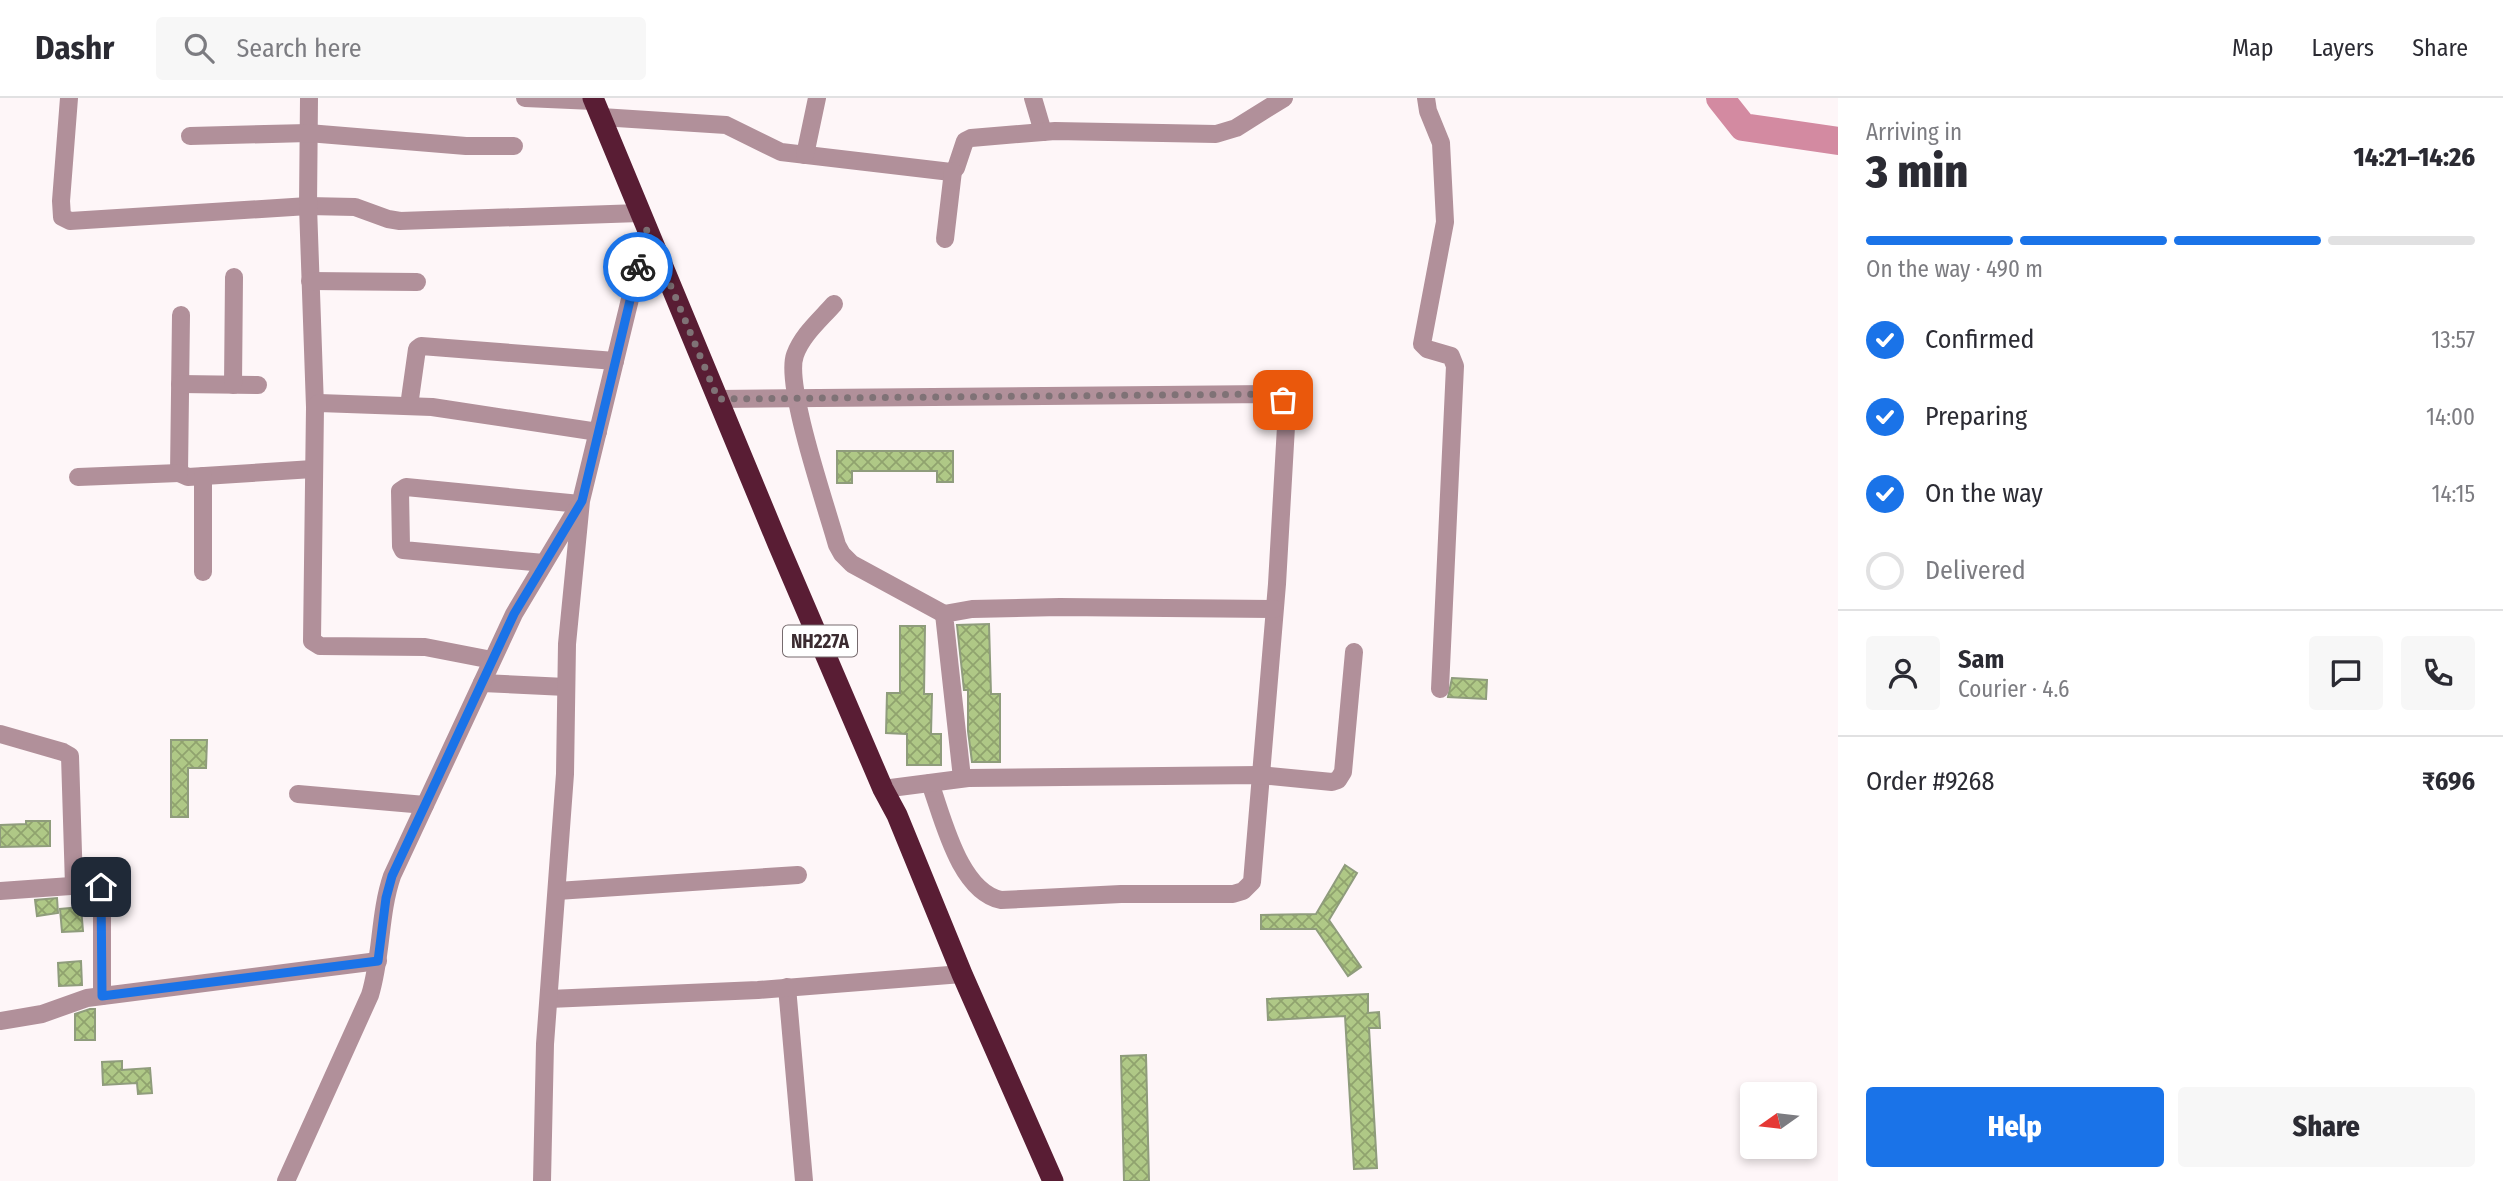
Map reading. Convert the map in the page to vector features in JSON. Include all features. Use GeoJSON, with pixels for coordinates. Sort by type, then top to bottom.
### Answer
{"type":"FeatureCollection","features":[{"type":"Feature","properties":{"kind":"highway","name":"NH227A"},"geometry":{"type":"LineString","coordinates":[[596,105],[883,789],[897,815],[962,974],[1053,1181]]}},
{"type":"Feature","properties":{"kind":"street"},"geometry":{"type":"LineString","coordinates":[[69,98],[61,201],[61,213],[65,220],[308,206],[355,207],[400,221],[644,221],[615,361],[581,503],[567,644],[565,774],[545,1044],[542,1181]]}},
{"type":"Feature","properties":{"kind":"street"},"geometry":{"type":"LineString","coordinates":[[309,98],[308,206],[314,407],[312,641],[320,646],[425,647],[492,660]]}},
{"type":"Feature","properties":{"kind":"street"},"geometry":{"type":"LineString","coordinates":[[525,98],[596,105],[726,125],[771,149],[805,155],[953,171]]}},
{"type":"Feature","properties":{"kind":"street"},"geometry":{"type":"LineString","coordinates":[[805,155],[817,98]]}},
{"type":"Feature","properties":{"kind":"street"},"geometry":{"type":"LineString","coordinates":[[1034,98],[1042,132]]}},
{"type":"Feature","properties":{"kind":"street"},"geometry":{"type":"LineString","coordinates":[[945,239],[953,171],[957,168],[963,144],[969,139],[1042,132],[1216,134],[1236,128],[1284,98]]}},
{"type":"Feature","properties":{"kind":"street"},"geometry":{"type":"LineString","coordinates":[[1426,98],[1428,111],[1441,143],[1445,222],[1422,341],[1427,349],[1451,356],[1455,366],[1440,689]]}},
{"type":"Feature","properties":{"kind":"street"},"geometry":{"type":"LineString","coordinates":[[190,136],[308,133],[466,146],[514,146]]}},
{"type":"Feature","properties":{"kind":"street"},"geometry":{"type":"LineString","coordinates":[[233,385],[234,277]]}},
{"type":"Feature","properties":{"kind":"street"},"geometry":{"type":"LineString","coordinates":[[310,281],[417,282]]}},
{"type":"Feature","properties":{"kind":"street"},"geometry":{"type":"LineString","coordinates":[[834,304],[802,339],[795,355],[792,373],[796,398],[837,545],[842,554],[861,569],[944,614],[972,609],[1060,607],[1274,610]]}},
{"type":"Feature","properties":{"kind":"street"},"geometry":{"type":"LineString","coordinates":[[179,473],[181,314]]}},
{"type":"Feature","properties":{"kind":"street"},"geometry":{"type":"LineString","coordinates":[[409,406],[417,349],[421,346],[615,361]]}},
{"type":"Feature","properties":{"kind":"street"},"geometry":{"type":"LineString","coordinates":[[180,384],[258,385]]}},
{"type":"Feature","properties":{"kind":"street"},"geometry":{"type":"LineString","coordinates":[[718,399],[1270,394],[1279,396],[1287,409],[1252,882],[1242,891],[1233,894],[1121,894],[1001,900],[993,898],[973,883],[957,855],[930,783]]}},
{"type":"Feature","properties":{"kind":"street"},"geometry":{"type":"LineString","coordinates":[[314,407],[319,404],[432,407],[598,432]]}},
{"type":"Feature","properties":{"kind":"street"},"geometry":{"type":"LineString","coordinates":[[78,478],[179,473],[188,477],[313,469]]}},
{"type":"Feature","properties":{"kind":"street"},"geometry":{"type":"LineString","coordinates":[[203,476],[204,572]]}},
{"type":"Feature","properties":{"kind":"street"},"geometry":{"type":"LineString","coordinates":[[544,563],[403,550],[400,491],[407,487],[581,503]]}},
{"type":"Feature","properties":{"kind":"street"},"geometry":{"type":"LineString","coordinates":[[286,1181],[370,995],[389,886],[514,614],[581,503]]}},
{"type":"Feature","properties":{"kind":"street"},"geometry":{"type":"LineString","coordinates":[[944,614],[962,778]]}},
{"type":"Feature","properties":{"kind":"street"},"geometry":{"type":"LineString","coordinates":[[883,789],[962,778],[1261,775],[1332,782],[1342,776],[1354,652]]}},
{"type":"Feature","properties":{"kind":"street"},"geometry":{"type":"LineString","coordinates":[[482,683],[566,687]]}},
{"type":"Feature","properties":{"kind":"street"},"geometry":{"type":"LineString","coordinates":[[0,734],[70,756],[74,884]]}},
{"type":"Feature","properties":{"kind":"street"},"geometry":{"type":"LineString","coordinates":[[298,794],[425,805]]}},
{"type":"Feature","properties":{"kind":"street"},"geometry":{"type":"LineString","coordinates":[[557,891],[797,875]]}},
{"type":"Feature","properties":{"kind":"street"},"geometry":{"type":"LineString","coordinates":[[0,891],[95,883],[101,887],[102,996]]}},
{"type":"Feature","properties":{"kind":"street"},"geometry":{"type":"LineString","coordinates":[[0,1021],[42,1014],[87,998],[378,961]]}},
{"type":"Feature","properties":{"kind":"street"},"geometry":{"type":"LineString","coordinates":[[549,999],[788,987],[962,974]]}},
{"type":"Feature","properties":{"kind":"street"},"geometry":{"type":"LineString","coordinates":[[788,987],[804,1181]]}},
{"type":"Feature","properties":{"kind":"building"},"geometry":{"type":"Polygon","coordinates":[[[837,451],[953,451],[953,482],[937,482],[937,471],[852,471],[852,483],[837,483],[837,451]]]}},
{"type":"Feature","properties":{"kind":"building"},"geometry":{"type":"Polygon","coordinates":[[[989,624],[991,694],[1000,694],[1000,762],[972,762],[968,731],[968,690],[964,690],[957,625],[989,624]]]}},
{"type":"Feature","properties":{"kind":"building"},"geometry":{"type":"Polygon","coordinates":[[[900,626],[925,626],[924,694],[932,694],[931,734],[941,734],[941,765],[907,765],[907,734],[886,733],[887,693],[900,693],[900,626]]]}},
{"type":"Feature","properties":{"kind":"building"},"geometry":{"type":"Polygon","coordinates":[[[1452,678],[1487,680],[1486,699],[1448,697],[1452,678]]]}},
{"type":"Feature","properties":{"kind":"building"},"geometry":{"type":"Polygon","coordinates":[[[171,740],[207,740],[206,768],[188,768],[188,817],[171,817],[171,740]]]}},
{"type":"Feature","properties":{"kind":"building"},"geometry":{"type":"Polygon","coordinates":[[[26,821],[50,821],[50,846],[0,847],[0,825],[26,824],[26,821]]]}},
{"type":"Feature","properties":{"kind":"building"},"geometry":{"type":"Polygon","coordinates":[[[1345,865],[1357,873],[1329,920],[1361,967],[1348,976],[1316,929],[1261,929],[1261,915],[1316,914],[1345,865]]]}},
{"type":"Feature","properties":{"kind":"building"},"geometry":{"type":"Polygon","coordinates":[[[57,898],[58,913],[37,916],[35,900],[57,898]]]}},
{"type":"Feature","properties":{"kind":"building"},"geometry":{"type":"Polygon","coordinates":[[[81,907],[83,931],[62,932],[60,909],[81,907]]]}},
{"type":"Feature","properties":{"kind":"building"},"geometry":{"type":"Polygon","coordinates":[[[81,961],[82,985],[59,986],[58,963],[81,961]]]}},
{"type":"Feature","properties":{"kind":"building"},"geometry":{"type":"Polygon","coordinates":[[[1368,994],[1368,1013],[1379,1012],[1380,1028],[1369,1028],[1377,1168],[1354,1169],[1345,1016],[1268,1020],[1267,999],[1368,994]]]}},
{"type":"Feature","properties":{"kind":"building"},"geometry":{"type":"Polygon","coordinates":[[[95,1009],[95,1040],[75,1040],[75,1014],[95,1009]]]}},
{"type":"Feature","properties":{"kind":"building"},"geometry":{"type":"Polygon","coordinates":[[[1146,1055],[1149,1181],[1124,1181],[1121,1056],[1146,1055]]]}},
{"type":"Feature","properties":{"kind":"building"},"geometry":{"type":"Polygon","coordinates":[[[122,1061],[122,1070],[150,1068],[152,1093],[138,1094],[137,1083],[103,1085],[102,1062],[122,1061]]]}},
{"type":"Feature","properties":{"kind":"waterway"},"geometry":{"type":"LineString","coordinates":[[1720,98],[1743,127],[1838,141]]}},
{"type":"Feature","properties":{"kind":"way so far"},"geometry":{"type":"LineString","coordinates":[[638,267],[647,229],[718,399],[1270,394],[1283,400]]}},
{"type":"Feature","properties":{"kind":"route"},"geometry":{"type":"LineString","coordinates":[[101,887],[102,996],[378,961],[386,898],[392,876],[514,614],[582,501],[638,267]]}}]}
